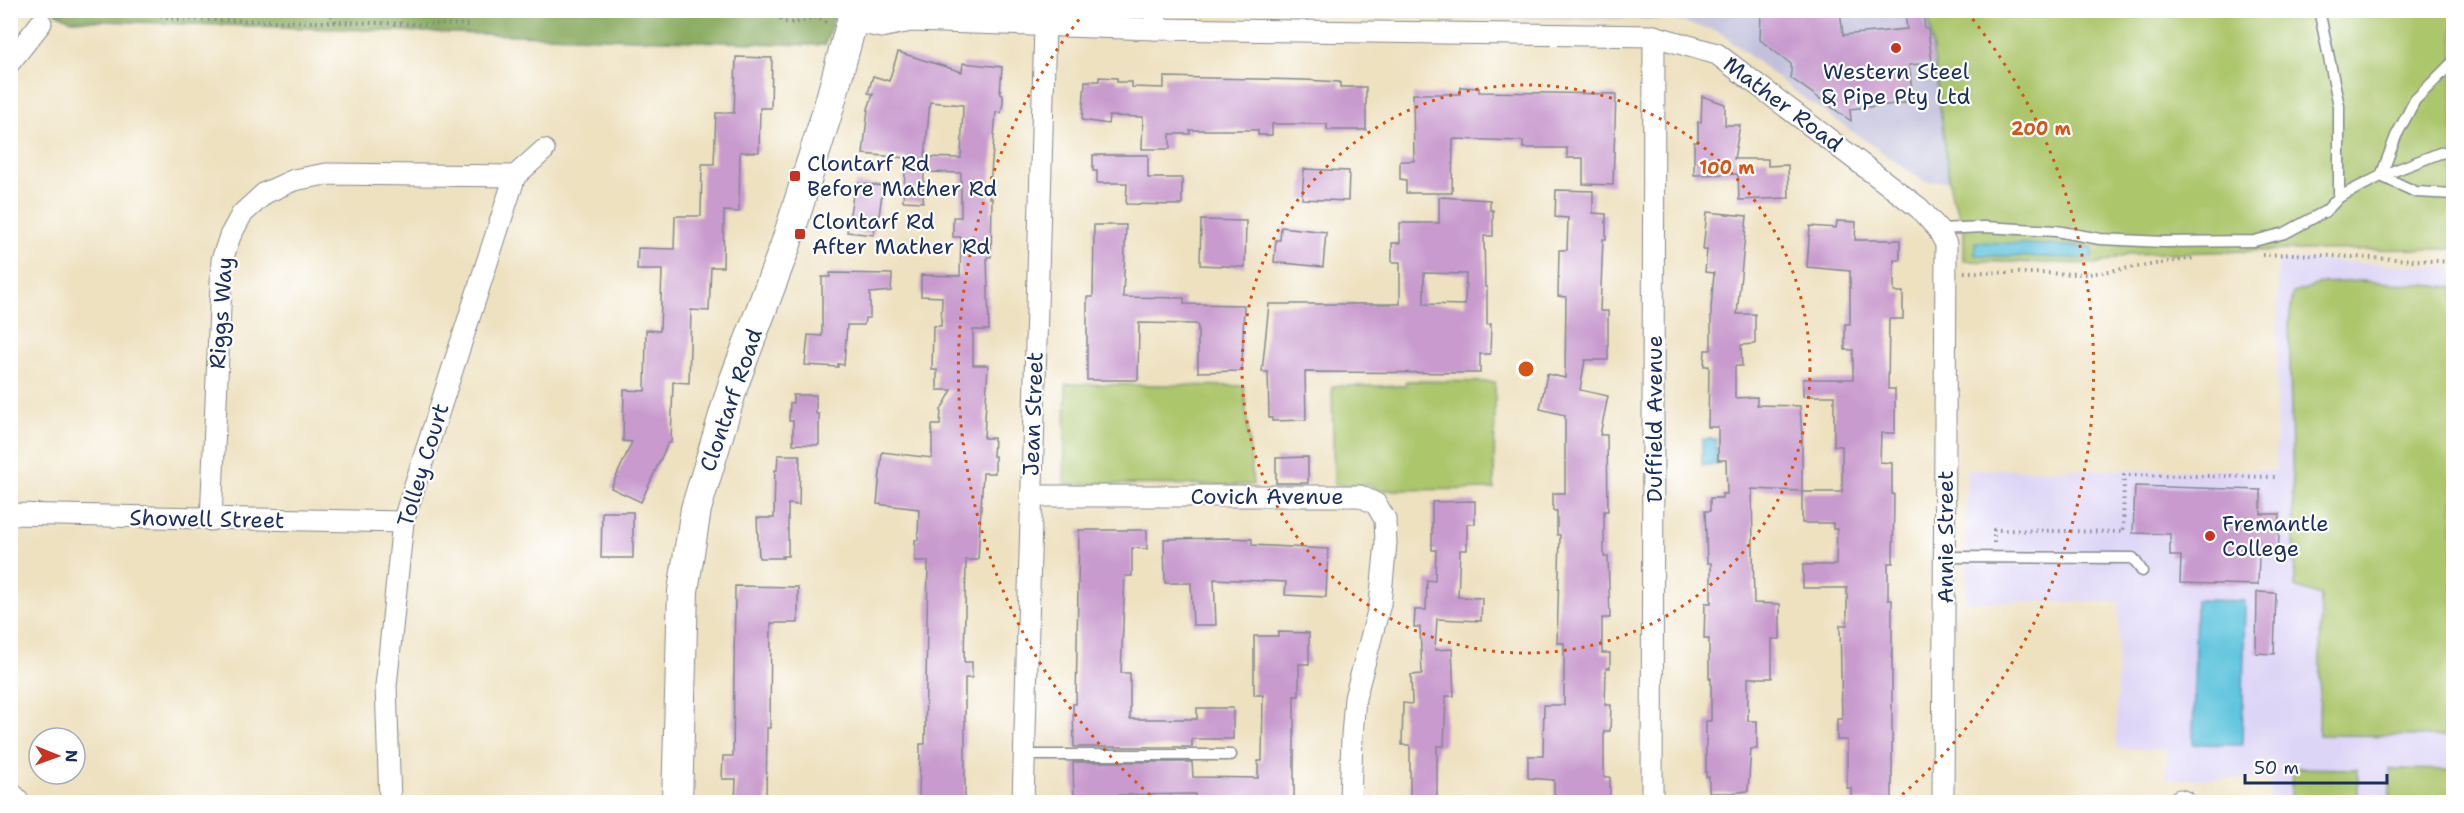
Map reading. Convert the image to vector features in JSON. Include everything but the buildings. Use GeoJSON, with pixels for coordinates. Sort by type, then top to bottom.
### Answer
{"type":"FeatureCollection","features":[{"type":"Feature","properties":{"kind":"street","name":"Mather Road"},"geometry":{"type":"LineString","coordinates":[[846,20],[881,27],[904,16],[1045,26],[1156,20],[1654,36],[1716,54],[1919,208],[1938,229],[1946,244],[1946,271]]}},
{"type":"Feature","properties":{"kind":"street","name":"Clontarf Road"},"geometry":{"type":"LineString","coordinates":[[677,802],[683,591],[696,509],[734,382],[785,247],[846,20]]}},
{"type":"Feature","properties":{"kind":"street"},"geometry":{"type":"LineString","coordinates":[[10,62],[41,23]]}},
{"type":"Feature","properties":{"kind":"street","name":"Jean Street"},"geometry":{"type":"LineString","coordinates":[[1023,802],[1045,26]]}},
{"type":"Feature","properties":{"kind":"street","name":"Duffield Avenue"},"geometry":{"type":"LineString","coordinates":[[1652,802],[1654,36]]}},
{"type":"Feature","properties":{"kind":"street"},"geometry":{"type":"LineString","coordinates":[[515,176],[544,150]]}},
{"type":"Feature","properties":{"kind":"street","name":"Riggs Way"},"geometry":{"type":"LineString","coordinates":[[211,520],[222,260],[230,236],[242,214],[265,194],[281,185],[326,174],[515,176]]}},
{"type":"Feature","properties":{"kind":"street","name":"Tolley Court"},"geometry":{"type":"LineString","coordinates":[[390,802],[386,686],[403,522],[515,176]]}},
{"type":"Feature","properties":{"kind":"street","name":"Annie Street"},"geometry":{"type":"LineString","coordinates":[[1943,802],[1946,271]]}},
{"type":"Feature","properties":{"kind":"street","name":"Covich Avenue"},"geometry":{"type":"LineString","coordinates":[[1031,496],[1360,496],[1376,504],[1385,519],[1386,543],[1380,604],[1356,698],[1352,736],[1350,802]]}},
{"type":"Feature","properties":{"kind":"street","name":"Showell Street"},"geometry":{"type":"LineString","coordinates":[[10,514],[211,520],[403,522]]}},
{"type":"Feature","properties":{"kind":"street"},"geometry":{"type":"LineString","coordinates":[[10,798],[14,802]]}},
{"type":"Feature","properties":{"kind":"lane"},"geometry":{"type":"LineString","coordinates":[[2319,10],[2339,106],[2340,197]]}},
{"type":"Feature","properties":{"kind":"lane"},"geometry":{"type":"LineString","coordinates":[[2380,176],[2396,136],[2415,100],[2454,61]]}},
{"type":"Feature","properties":{"kind":"lane"},"geometry":{"type":"LineString","coordinates":[[1938,229],[1985,227],[2056,231],[2100,239],[2164,242],[2254,241],[2285,233],[2326,212],[2340,197],[2380,176],[2440,153],[2454,151]]}},
{"type":"Feature","properties":{"kind":"lane"},"geometry":{"type":"LineString","coordinates":[[2380,176],[2416,192],[2454,194]]}},
{"type":"Feature","properties":{"kind":"lane"},"geometry":{"type":"LineString","coordinates":[[1945,557],[2133,558],[2142,571]]}},
{"type":"Feature","properties":{"kind":"lane"},"geometry":{"type":"LineString","coordinates":[[1024,755],[1231,755]]}},
{"type":"Feature","properties":{"kind":"path"},"geometry":{"type":"LineString","coordinates":[[136,10],[176,19],[471,25]]}},
{"type":"Feature","properties":{"kind":"path"},"geometry":{"type":"LineString","coordinates":[[329,10],[337,23]]}},
{"type":"Feature","properties":{"kind":"path"},"geometry":{"type":"LineString","coordinates":[[772,10],[784,22],[795,23],[818,17],[826,22],[846,20]]}},
{"type":"Feature","properties":{"kind":"path"},"geometry":{"type":"LineString","coordinates":[[2258,255],[2292,254],[2454,262]]}},
{"type":"Feature","properties":{"kind":"path"},"geometry":{"type":"LineString","coordinates":[[1946,271],[2089,274],[2200,258]]}},
{"type":"Feature","properties":{"kind":"path"},"geometry":{"type":"LineString","coordinates":[[1985,544],[1994,544],[1994,530],[2124,532],[2124,475],[2278,477]]}},
{"type":"Feature","properties":{"kind":"shaded area"},"geometry":{"type":"Polygon","coordinates":[[[1408,10],[1926,10],[1928,19],[1976,18],[1997,169],[1946,181],[1925,182],[1794,91],[1718,31],[1671,20],[1408,16],[1408,10]]]}},
{"type":"Feature","properties":{"kind":"shaded area","name":"Fremantle College"},"geometry":{"type":"Polygon","coordinates":[[[2300,259],[2453,268],[2453,802],[2271,802],[2270,779],[2166,779],[2166,750],[2116,748],[2119,602],[1966,602],[1967,469],[2276,470],[2278,261],[2300,259]]]}},
{"type":"Feature","properties":{"kind":"green space"},"geometry":{"type":"Polygon","coordinates":[[[836,10],[825,45],[70,20],[53,11],[836,10]]]}},
{"type":"Feature","properties":{"kind":"green space"},"geometry":{"type":"Polygon","coordinates":[[[1928,11],[2453,11],[2453,249],[2127,254],[2099,264],[1964,261],[1964,227],[1951,194],[1928,11]]]}},
{"type":"Feature","properties":{"kind":"green space"},"geometry":{"type":"Polygon","coordinates":[[[2361,281],[2453,287],[2453,736],[2319,735],[2321,596],[2295,587],[2289,323],[2293,293],[2323,283],[2361,281]]]}},
{"type":"Feature","properties":{"kind":"green space"},"geometry":{"type":"Polygon","coordinates":[[[1406,381],[1495,382],[1494,489],[1380,490],[1369,485],[1334,485],[1332,386],[1405,386],[1406,381]]]}},
{"type":"Feature","properties":{"kind":"green space"},"geometry":{"type":"Polygon","coordinates":[[[1066,384],[1244,386],[1253,485],[1064,484],[1066,384]]]}},
{"type":"Feature","properties":{"kind":"green space"},"geometry":{"type":"Polygon","coordinates":[[[2292,768],[2358,769],[2358,799],[2291,798],[2292,768]]]}},
{"type":"Feature","properties":{"kind":"green space"},"geometry":{"type":"Polygon","coordinates":[[[2390,769],[2453,770],[2453,800],[2390,799],[2390,769]]]}},
{"type":"Feature","properties":{"kind":"water"},"geometry":{"type":"Polygon","coordinates":[[[1975,242],[2092,247],[2092,259],[1975,255],[1975,242]]]}},
{"type":"Feature","properties":{"kind":"water"},"geometry":{"type":"Polygon","coordinates":[[[1702,439],[1716,439],[1717,465],[1702,465],[1702,439]]]}},
{"type":"Feature","properties":{"kind":"water"},"geometry":{"type":"Polygon","coordinates":[[[2196,600],[2245,601],[2242,745],[2193,744],[2196,600]]]}},
{"type":"Feature","properties":{"kind":"place","name":"Western Steel & Pipe Pty Ltd"},"geometry":{"type":"Point","coordinates":[1896,48]}},
{"type":"Feature","properties":{"kind":"place","name":"Clontarf Rd Before Mather Rd"},"geometry":{"type":"Point","coordinates":[795,176]}},
{"type":"Feature","properties":{"kind":"place","name":"Clontarf Rd After Mather Rd"},"geometry":{"type":"Point","coordinates":[800,234]}},
{"type":"Feature","properties":{"kind":"place","name":"Fremantle College"},"geometry":{"type":"Point","coordinates":[2210,536]}}]}
